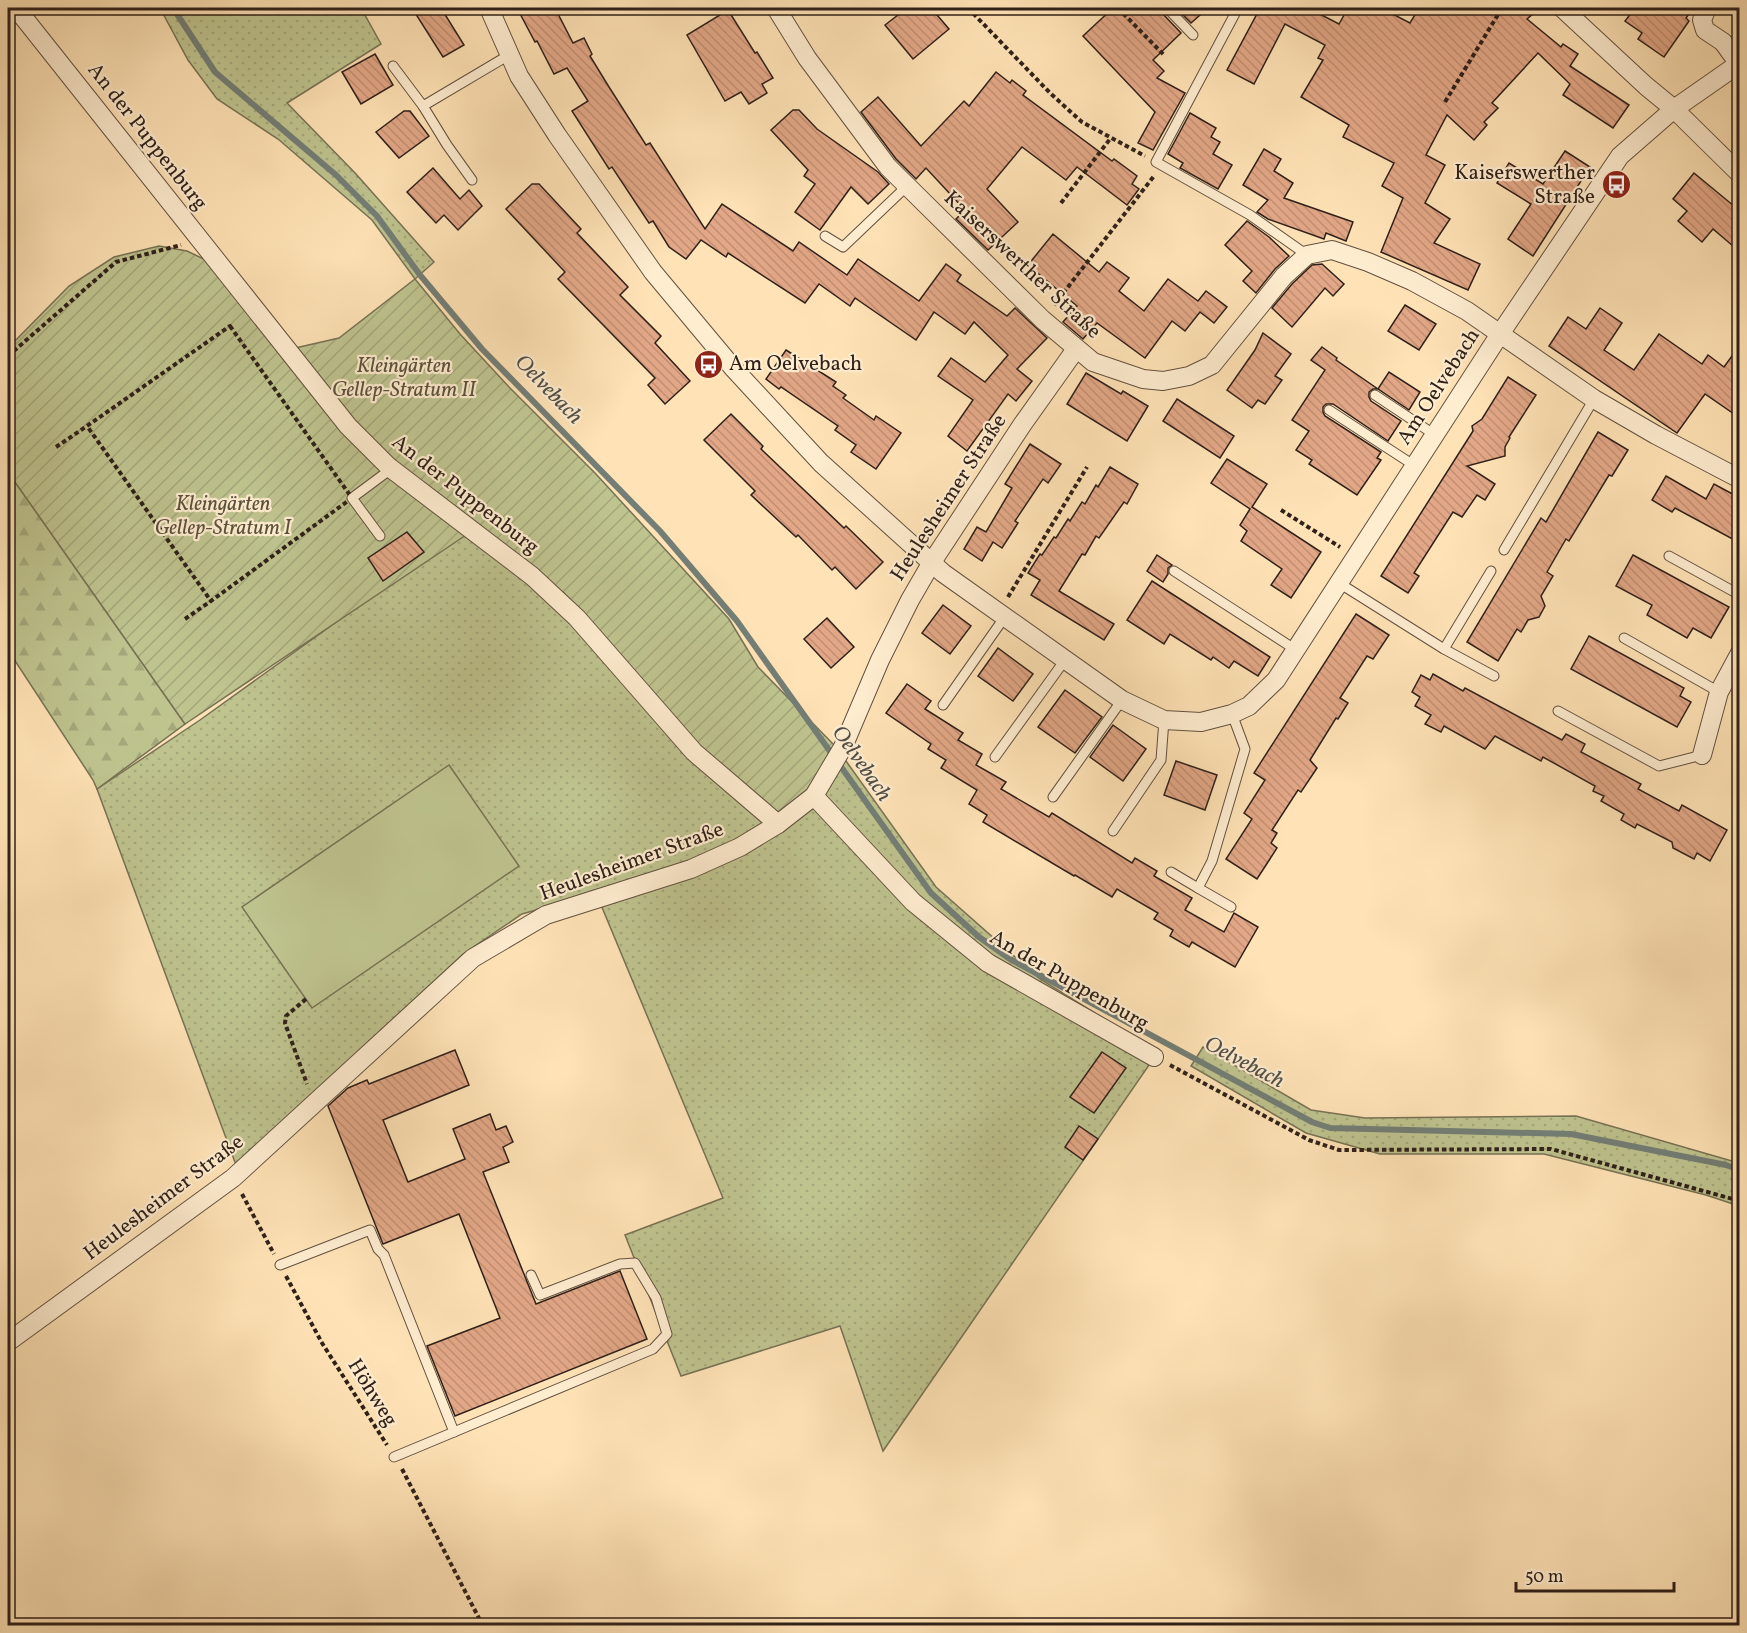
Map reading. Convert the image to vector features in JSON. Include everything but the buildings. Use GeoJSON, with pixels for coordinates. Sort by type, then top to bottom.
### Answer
{"type":"FeatureCollection","features":[{"type":"Feature","properties":{"kind":"street","name":"An der Puppenburg"},"geometry":{"type":"LineString","coordinates":[[16,8],[348,426],[391,469],[532,576],[577,618],[694,752],[778,824]]}},
{"type":"Feature","properties":{"kind":"street","name":"Am Oelvebach"},"geometry":{"type":"LineString","coordinates":[[489,8],[519,76],[557,135],[646,262],[734,369],[821,463],[943,573],[1122,700],[1164,720],[1201,722],[1232,714],[1249,706],[1276,680],[1500,334],[1620,156],[1674,109],[1739,64]]}},
{"type":"Feature","properties":{"kind":"street","name":"Kaiserswerther Straße"},"geometry":{"type":"LineString","coordinates":[[776,8],[807,58],[888,167],[1043,320],[1093,362],[1143,380],[1162,381],[1189,376],[1212,365],[1284,276],[1307,255]]}},
{"type":"Feature","properties":{"kind":"street"},"geometry":{"type":"LineString","coordinates":[[1562,8],[1674,109],[1740,174]]}},
{"type":"Feature","properties":{"kind":"street"},"geometry":{"type":"LineString","coordinates":[[1707,8],[1702,20],[1705,30],[1723,42],[1739,64]]}},
{"type":"Feature","properties":{"kind":"street"},"geometry":{"type":"LineString","coordinates":[[1307,255],[1332,250],[1368,262],[1412,281],[1467,311],[1594,399],[1740,479]]}},
{"type":"Feature","properties":{"kind":"street","name":"Heulesheimer Straße"},"geometry":{"type":"LineString","coordinates":[[8,1342],[233,1178],[472,958],[546,915],[691,869],[740,847],[778,824],[814,796],[843,747],[880,660],[932,562],[1023,424],[1076,350]]}},
{"type":"Feature","properties":{"kind":"street"},"geometry":{"type":"LineString","coordinates":[[1702,755],[1719,692],[1740,653]]}},
{"type":"Feature","properties":{"kind":"street","name":"An der Puppenburg"},"geometry":{"type":"LineString","coordinates":[[814,796],[913,902],[988,963],[1155,1057]]}},
{"type":"Feature","properties":{"kind":"lane"},"geometry":{"type":"LineString","coordinates":[[1167,8],[1193,35]]}},
{"type":"Feature","properties":{"kind":"lane"},"geometry":{"type":"LineString","coordinates":[[1239,8],[1159,163],[1250,216],[1307,255]]}},
{"type":"Feature","properties":{"kind":"lane"},"geometry":{"type":"LineString","coordinates":[[423,106],[509,55]]}},
{"type":"Feature","properties":{"kind":"lane"},"geometry":{"type":"LineString","coordinates":[[393,66],[423,106],[472,180]]}},
{"type":"Feature","properties":{"kind":"lane"},"geometry":{"type":"LineString","coordinates":[[825,236],[843,248],[906,186]]}},
{"type":"Feature","properties":{"kind":"lane"},"geometry":{"type":"LineString","coordinates":[[1375,395],[1435,435]]}},
{"type":"Feature","properties":{"kind":"lane"},"geometry":{"type":"LineString","coordinates":[[1504,550],[1594,399]]}},
{"type":"Feature","properties":{"kind":"lane","name":"Am Oelvebach"},"geometry":{"type":"LineString","coordinates":[[1329,410],[1415,466]]}},
{"type":"Feature","properties":{"kind":"lane"},"geometry":{"type":"LineString","coordinates":[[380,536],[352,498],[391,469]]}},
{"type":"Feature","properties":{"kind":"lane"},"geometry":{"type":"LineString","coordinates":[[1669,556],[1740,595]]}},
{"type":"Feature","properties":{"kind":"lane"},"geometry":{"type":"LineString","coordinates":[[1174,571],[1296,650]]}},
{"type":"Feature","properties":{"kind":"lane"},"geometry":{"type":"LineString","coordinates":[[1444,649],[1491,571]]}},
{"type":"Feature","properties":{"kind":"lane"},"geometry":{"type":"LineString","coordinates":[[1339,583],[1444,649],[1494,676]]}},
{"type":"Feature","properties":{"kind":"lane"},"geometry":{"type":"LineString","coordinates":[[943,705],[1001,615]]}},
{"type":"Feature","properties":{"kind":"lane"},"geometry":{"type":"LineString","coordinates":[[1624,638],[1719,692]]}},
{"type":"Feature","properties":{"kind":"lane"},"geometry":{"type":"LineString","coordinates":[[995,756],[1065,660]]}},
{"type":"Feature","properties":{"kind":"lane"},"geometry":{"type":"LineString","coordinates":[[1053,796],[1122,700]]}},
{"type":"Feature","properties":{"kind":"lane"},"geometry":{"type":"LineString","coordinates":[[1558,711],[1659,766],[1702,755]]}},
{"type":"Feature","properties":{"kind":"lane"},"geometry":{"type":"LineString","coordinates":[[1198,888],[1212,861],[1245,749],[1232,714]]}},
{"type":"Feature","properties":{"kind":"lane"},"geometry":{"type":"LineString","coordinates":[[1113,831],[1161,760],[1164,720]]}},
{"type":"Feature","properties":{"kind":"lane"},"geometry":{"type":"LineString","coordinates":[[1171,872],[1231,907]]}},
{"type":"Feature","properties":{"kind":"lane"},"geometry":{"type":"LineString","coordinates":[[280,1264],[370,1230],[378,1250],[384,1255],[454,1432]]}},
{"type":"Feature","properties":{"kind":"lane"},"geometry":{"type":"LineString","coordinates":[[394,1457],[653,1349],[667,1334],[656,1298],[635,1263],[620,1264],[540,1295],[531,1275]]}},
{"type":"Feature","properties":{"kind":"path"},"geometry":{"type":"LineString","coordinates":[[968,8],[1051,94],[1082,122],[1110,139],[1159,163],[1043,320]]}},
{"type":"Feature","properties":{"kind":"path"},"geometry":{"type":"LineString","coordinates":[[1118,8],[1164,55]]}},
{"type":"Feature","properties":{"kind":"path"},"geometry":{"type":"LineString","coordinates":[[1445,102],[1502,8]]}},
{"type":"Feature","properties":{"kind":"path"},"geometry":{"type":"LineString","coordinates":[[1061,203],[1110,139]]}},
{"type":"Feature","properties":{"kind":"path"},"geometry":{"type":"LineString","coordinates":[[8,356],[116,262],[199,240]]}},
{"type":"Feature","properties":{"kind":"path"},"geometry":{"type":"LineString","coordinates":[[56,447],[230,326],[352,498],[185,619]]}},
{"type":"Feature","properties":{"kind":"path"},"geometry":{"type":"LineString","coordinates":[[87,426],[211,601]]}},
{"type":"Feature","properties":{"kind":"path"},"geometry":{"type":"LineString","coordinates":[[1001,615],[1086,467]]}},
{"type":"Feature","properties":{"kind":"path"},"geometry":{"type":"LineString","coordinates":[[1281,510],[1356,557]]}},
{"type":"Feature","properties":{"kind":"path"},"geometry":{"type":"LineString","coordinates":[[306,999],[286,1016],[285,1023],[314,1104]]}},
{"type":"Feature","properties":{"kind":"path","name":"An der Puppenburg"},"geometry":{"type":"LineString","coordinates":[[1155,1057],[1309,1140],[1339,1150],[1551,1149],[1740,1201]]}},
{"type":"Feature","properties":{"kind":"path","name":"Höhweg"},"geometry":{"type":"LineString","coordinates":[[233,1178],[322,1343],[412,1487],[483,1626]]}},
{"type":"Feature","properties":{"kind":"green space"},"geometry":{"type":"Polygon","coordinates":[[[160,8],[361,8],[381,44],[287,103],[356,174],[434,262],[415,279],[372,220],[278,139],[217,99],[188,60],[160,8]]]}},
{"type":"Feature","properties":{"kind":"green space","name":"Kleingärten Gellep-Stratum I"},"geometry":{"type":"Polygon","coordinates":[[[159,246],[187,251],[210,262],[325,404],[469,533],[185,724],[8,472],[8,348],[69,286],[114,257],[159,246]]]}},
{"type":"Feature","properties":{"kind":"green space","name":"Kleingärten Gellep-Stratum II"},"geometry":{"type":"Polygon","coordinates":[[[415,279],[460,334],[595,473],[729,619],[758,667],[836,747],[799,802],[779,816],[691,738],[564,593],[474,523],[397,468],[291,349],[339,338],[415,279]]]}},
{"type":"Feature","properties":{"kind":"green space"},"geometry":{"type":"Polygon","coordinates":[[[8,472],[185,724],[97,789],[8,650],[8,472]]]}},
{"type":"Feature","properties":{"kind":"green space"},"geometry":{"type":"Polygon","coordinates":[[[474,523],[564,593],[632,670],[836,747],[936,887],[1040,979],[1158,1052],[883,1451],[840,1326],[681,1376],[625,1235],[723,1198],[596,893],[522,914],[463,954],[236,1165],[97,789],[200,720],[474,523]]]}},
{"type":"Feature","properties":{"kind":"green space"},"geometry":{"type":"Polygon","coordinates":[[[449,765],[519,866],[312,1008],[242,907],[449,765]]]}},
{"type":"Feature","properties":{"kind":"green space"},"geometry":{"type":"Polygon","coordinates":[[[1203,1047],[1311,1110],[1365,1118],[1576,1116],[1739,1163],[1739,1206],[1706,1195],[1544,1154],[1380,1154],[1306,1133],[1191,1066],[1203,1047]]]}},
{"type":"Feature","properties":{"kind":"waterway","name":"Oelvebach"},"geometry":{"type":"LineString","coordinates":[[173,8],[215,72],[336,175],[377,216],[420,275],[482,349],[660,531],[737,621],[931,893],[979,937],[1010,959],[1312,1122],[1330,1128],[1571,1134],[1726,1165],[1740,1170]]}},
{"type":"Feature","properties":{"kind":"place","name":"Kaiserswerther Straße"},"geometry":{"type":"Point","coordinates":[1616,185]}},
{"type":"Feature","properties":{"kind":"place","name":"Am Oelvebach"},"geometry":{"type":"Point","coordinates":[708,364]}}]}
